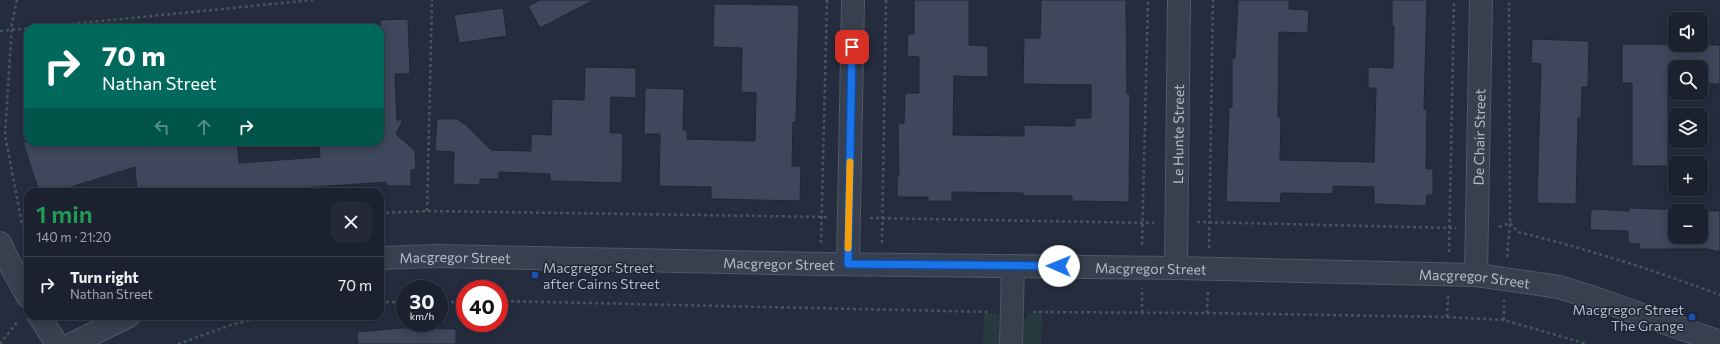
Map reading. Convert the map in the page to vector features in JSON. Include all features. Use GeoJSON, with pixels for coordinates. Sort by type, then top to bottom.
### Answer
{"type":"FeatureCollection","features":[{"type":"Feature","properties":{"kind":"street"},"geometry":{"type":"LineString","coordinates":[[848,264],[853,0]]}},
{"type":"Feature","properties":{"kind":"street","name":"Le Hunte Street"},"geometry":{"type":"LineString","coordinates":[[1176,268],[1179,0]]}},
{"type":"Feature","properties":{"kind":"street","name":"De Chair Street"},"geometry":{"type":"LineString","coordinates":[[1476,275],[1481,0]]}},
{"type":"Feature","properties":{"kind":"street"},"geometry":{"type":"LineString","coordinates":[[0,242],[12,270],[24,290]]}},
{"type":"Feature","properties":{"kind":"street","name":"Macgregor Street"},"geometry":{"type":"LineString","coordinates":[[384,258],[436,256],[820,264],[1176,268],[1476,275],[1505,278],[1559,288],[1597,299],[1681,337],[1720,342]]}},
{"type":"Feature","properties":{"kind":"street"},"geometry":{"type":"LineString","coordinates":[[1011,344],[1013,266]]}},
{"type":"Feature","properties":{"kind":"street"},"geometry":{"type":"LineString","coordinates":[[33,320],[57,344]]}},
{"type":"Feature","properties":{"kind":"street"},"geometry":{"type":"LineString","coordinates":[[72,344],[121,320]]}},
{"type":"Feature","properties":{"kind":"path"},"geometry":{"type":"LineString","coordinates":[[17,0],[11,29],[5,135],[22,224],[24,227]]}},
{"type":"Feature","properties":{"kind":"path"},"geometry":{"type":"LineString","coordinates":[[63,24],[313,0]]}},
{"type":"Feature","properties":{"kind":"path"},"geometry":{"type":"LineString","coordinates":[[427,211],[432,0]]}},
{"type":"Feature","properties":{"kind":"path"},"geometry":{"type":"LineString","coordinates":[[820,264],[823,218],[828,0]]}},
{"type":"Feature","properties":{"kind":"path"},"geometry":{"type":"LineString","coordinates":[[882,264],[886,0]]}},
{"type":"Feature","properties":{"kind":"path"},"geometry":{"type":"LineString","coordinates":[[1142,313],[1148,0]]}},
{"type":"Feature","properties":{"kind":"path"},"geometry":{"type":"LineString","coordinates":[[1208,313],[1213,0]]}},
{"type":"Feature","properties":{"kind":"path"},"geometry":{"type":"LineString","coordinates":[[1447,317],[1454,0]]}},
{"type":"Feature","properties":{"kind":"path"},"geometry":{"type":"LineString","coordinates":[[1504,320],[1505,278],[1510,223],[1509,0]]}},
{"type":"Feature","properties":{"kind":"path"},"geometry":{"type":"LineString","coordinates":[[0,31],[24,28]]}},
{"type":"Feature","properties":{"kind":"path"},"geometry":{"type":"LineString","coordinates":[[384,213],[427,211],[1143,223],[1210,222],[1450,228],[1497,228],[1510,223]]}},
{"type":"Feature","properties":{"kind":"path"},"geometry":{"type":"LineString","coordinates":[[1510,223],[1518,232],[1618,259],[1673,277],[1720,295]]}},
{"type":"Feature","properties":{"kind":"path"},"geometry":{"type":"LineString","coordinates":[[384,302],[396,302]]}},
{"type":"Feature","properties":{"kind":"path"},"geometry":{"type":"LineString","coordinates":[[508,302],[1012,312],[1208,313],[1447,317],[1504,320],[1587,344]]}},
{"type":"Feature","properties":{"kind":"path"},"geometry":{"type":"LineString","coordinates":[[0,344],[18,322],[24,320]]}},
{"type":"Feature","properties":{"kind":"path"},"geometry":{"type":"LineString","coordinates":[[178,344],[234,324],[252,320]]}},
{"type":"Feature","properties":{"kind":"green space"},"geometry":{"type":"Polygon","coordinates":[[[984,313],[997,314],[1000,327],[998,328],[998,331],[1000,331],[1000,344],[983,344],[984,313]]]}},
{"type":"Feature","properties":{"kind":"green space"},"geometry":{"type":"Polygon","coordinates":[[[1028,314],[1042,314],[1041,344],[1023,344],[1024,322],[1028,314]]]}},
{"type":"Feature","properties":{"kind":"building"},"geometry":{"type":"Polygon","coordinates":[[[540,0],[594,0],[540,28],[528,6],[540,0]]]}},
{"type":"Feature","properties":{"kind":"building"},"geometry":{"type":"Polygon","coordinates":[[[914,0],[969,0],[969,45],[988,46],[988,77],[954,76],[953,135],[1024,136],[1024,125],[1075,126],[1075,118],[1091,118],[1091,85],[1023,84],[1024,38],[1040,38],[1041,0],[1126,0],[1127,94],[1130,94],[1129,202],[1072,201],[1072,196],[1023,196],[1023,193],[952,192],[952,201],[928,201],[928,197],[897,197],[897,176],[899,176],[898,123],[904,123],[905,93],[919,93],[919,57],[907,56],[908,34],[914,34],[914,0]]]}},
{"type":"Feature","properties":{"kind":"building"},"geometry":{"type":"Polygon","coordinates":[[[1238,0],[1289,0],[1289,9],[1309,10],[1308,33],[1279,32],[1278,117],[1281,117],[1280,160],[1374,162],[1376,88],[1368,88],[1368,67],[1393,68],[1394,26],[1392,26],[1392,0],[1427,0],[1424,109],[1427,109],[1426,169],[1433,169],[1433,195],[1427,195],[1426,206],[1374,204],[1374,187],[1333,186],[1333,194],[1281,193],[1280,203],[1226,202],[1229,107],[1232,107],[1232,58],[1235,58],[1238,0]]]}},
{"type":"Feature","properties":{"kind":"building"},"geometry":{"type":"Polygon","coordinates":[[[714,4],[799,5],[796,122],[793,122],[792,166],[801,166],[800,201],[711,199],[711,187],[659,186],[660,134],[644,134],[645,88],[684,89],[683,130],[687,130],[687,139],[755,141],[756,93],[741,92],[742,48],[713,47],[714,4]]]}},
{"type":"Feature","properties":{"kind":"building"},"geometry":{"type":"Polygon","coordinates":[[[503,8],[507,36],[459,43],[454,15],[503,8]]]}},
{"type":"Feature","properties":{"kind":"building"},"geometry":{"type":"Polygon","coordinates":[[[408,19],[410,74],[395,74],[397,120],[403,120],[396,134],[415,151],[416,169],[411,170],[411,186],[386,186],[387,182],[300,188],[137,188],[135,167],[68,188],[38,188],[24,146],[237,146],[239,163],[320,157],[319,146],[384,146],[384,24],[380,24],[380,20],[408,19]]]}},
{"type":"Feature","properties":{"kind":"building"},"geometry":{"type":"Polygon","coordinates":[[[1532,39],[1589,41],[1588,87],[1582,87],[1581,118],[1578,118],[1576,204],[1537,203],[1541,64],[1531,63],[1532,39]]]}},
{"type":"Feature","properties":{"kind":"building"},"geometry":{"type":"Polygon","coordinates":[[[1622,44],[1668,44],[1668,52],[1708,52],[1708,45],[1720,45],[1720,84],[1708,84],[1708,60],[1668,60],[1668,166],[1632,166],[1632,83],[1622,83],[1622,44]]]}},
{"type":"Feature","properties":{"kind":"building"},"geometry":{"type":"Polygon","coordinates":[[[585,67],[636,68],[636,98],[611,97],[610,133],[623,133],[622,183],[550,181],[550,174],[499,172],[499,179],[480,179],[480,185],[453,184],[454,152],[435,151],[437,119],[457,119],[465,124],[491,150],[531,151],[531,134],[551,135],[552,99],[584,100],[585,67]]]}},
{"type":"Feature","properties":{"kind":"building"},"geometry":{"type":"Polygon","coordinates":[[[1629,208],[1668,209],[1668,244],[1708,244],[1708,211],[1720,211],[1720,252],[1707,249],[1639,249],[1640,244],[1628,243],[1628,231],[1590,230],[1591,209],[1629,211],[1629,208]]]}},
{"type":"Feature","properties":{"kind":"building"},"geometry":{"type":"Polygon","coordinates":[[[396,328],[396,332],[448,332],[448,329],[456,329],[456,344],[358,344],[357,332],[396,328]]]}},
{"type":"Feature","properties":{"kind":"slow traffic"},"geometry":{"type":"LineString","coordinates":[[848,248],[850,162]]}},
{"type":"Feature","properties":{"kind":"place","name":"Macgregor Street after Cairns Street"},"geometry":{"type":"Point","coordinates":[535,275]}},
{"type":"Feature","properties":{"kind":"place","name":"Macgregor Street The Grange"},"geometry":{"type":"Point","coordinates":[1692,317]}},
{"type":"Feature","properties":{"kind":"route"},"geometry":{"type":"LineString","coordinates":[[852,47],[848,264],[1059,266]]}}]}
